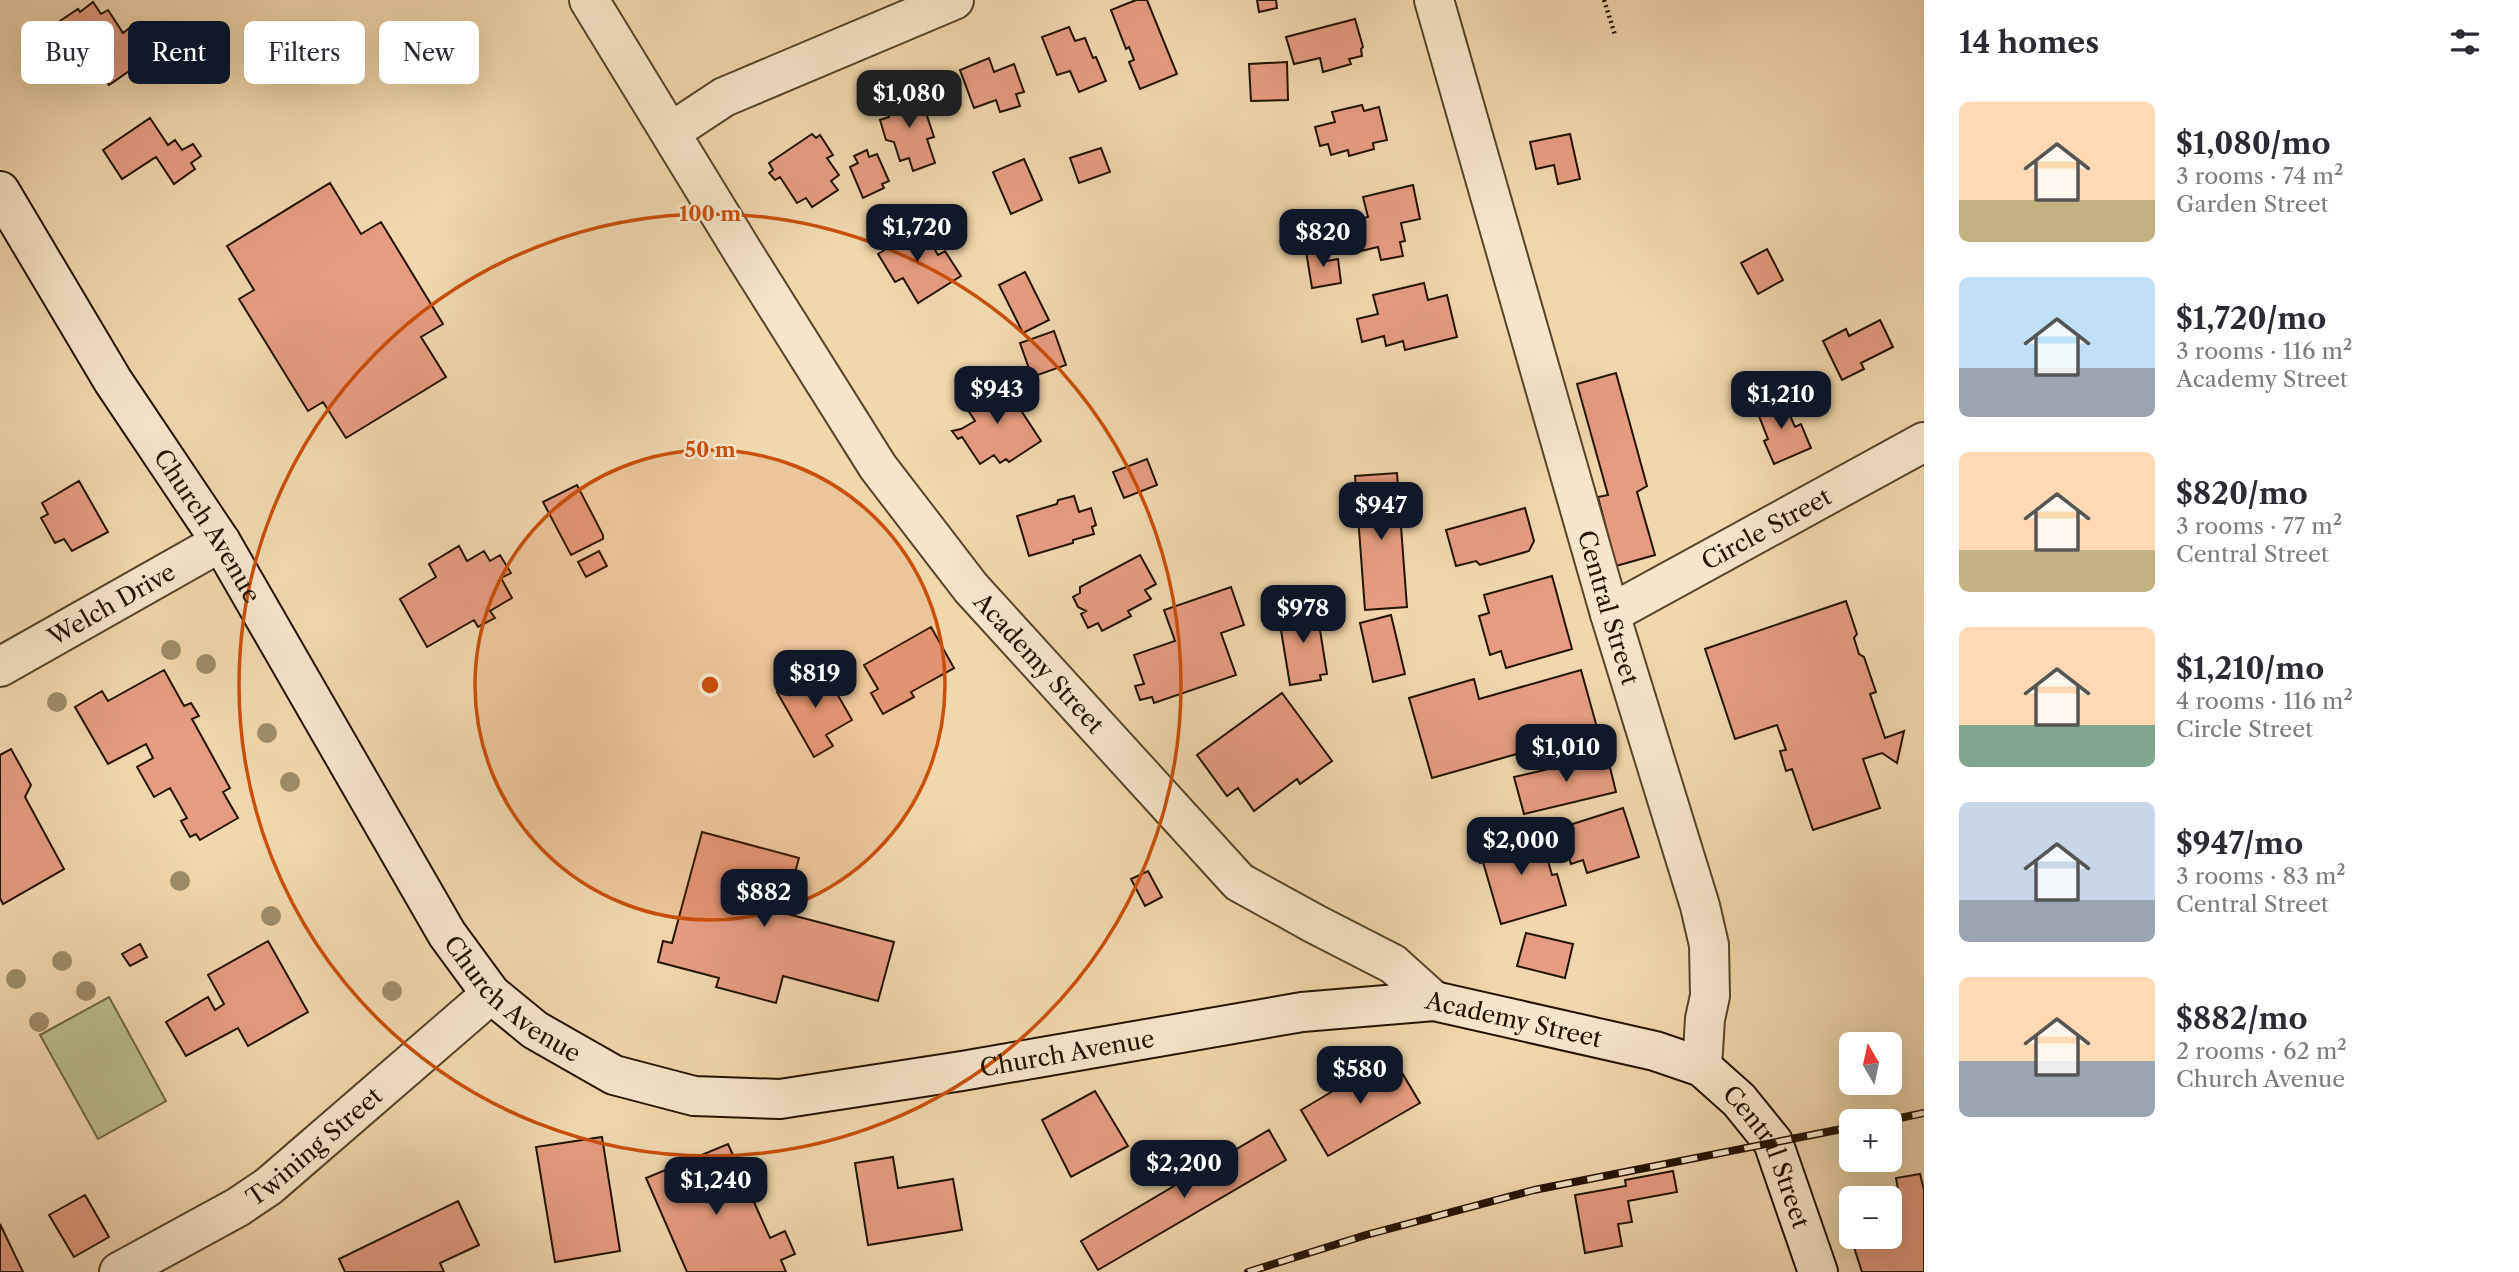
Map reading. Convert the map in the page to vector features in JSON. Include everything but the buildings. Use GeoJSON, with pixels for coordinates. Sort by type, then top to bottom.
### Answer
{"type":"FeatureCollection","features":[{"type":"Feature","properties":{"kind":"street","name":"Academy Street"},"geometry":{"type":"LineString","coordinates":[[589,0],[878,467],[973,591],[1239,882],[1393,964],[1434,1001],[1655,1051],[1702,1067]]}},
{"type":"Feature","properties":{"kind":"street"},"geometry":{"type":"LineString","coordinates":[[671,132],[724,97],[954,0]]}},
{"type":"Feature","properties":{"kind":"street","name":"Central Street"},"geometry":{"type":"LineString","coordinates":[[1434,0],[1611,614],[1700,906],[1709,945],[1710,996],[1705,1018],[1702,1067],[1739,1100],[1773,1142],[1818,1272]]}},
{"type":"Feature","properties":{"kind":"street","name":"Church Avenue"},"geometry":{"type":"LineString","coordinates":[[0,191],[113,380],[221,542],[462,957],[491,994],[536,1030],[614,1075],[694,1096],[780,1099],[962,1071],[1302,1012],[1434,1001]]}},
{"type":"Feature","properties":{"kind":"street","name":"Circle Street"},"geometry":{"type":"LineString","coordinates":[[1611,614],[1924,442]]}},
{"type":"Feature","properties":{"kind":"street","name":"Welch Drive"},"geometry":{"type":"LineString","coordinates":[[0,667],[221,542]]}},
{"type":"Feature","properties":{"kind":"street","name":"Twining Street"},"geometry":{"type":"LineString","coordinates":[[119,1272],[239,1208],[269,1186],[491,994]]}},
{"type":"Feature","properties":{"kind":"path"},"geometry":{"type":"LineString","coordinates":[[1604,0],[1615,35]]}},
{"type":"Feature","properties":{"kind":"green space"},"geometry":{"type":"Polygon","coordinates":[[[109,997],[166,1101],[98,1139],[40,1035],[109,997]]]}},
{"type":"Feature","properties":{"kind":"railway"},"geometry":{"type":"LineString","coordinates":[[1902,1118],[1924,1113]]}},
{"type":"Feature","properties":{"kind":"railway"},"geometry":{"type":"LineString","coordinates":[[1248,1272],[1366,1235],[1534,1190],[1839,1130]]}}]}
